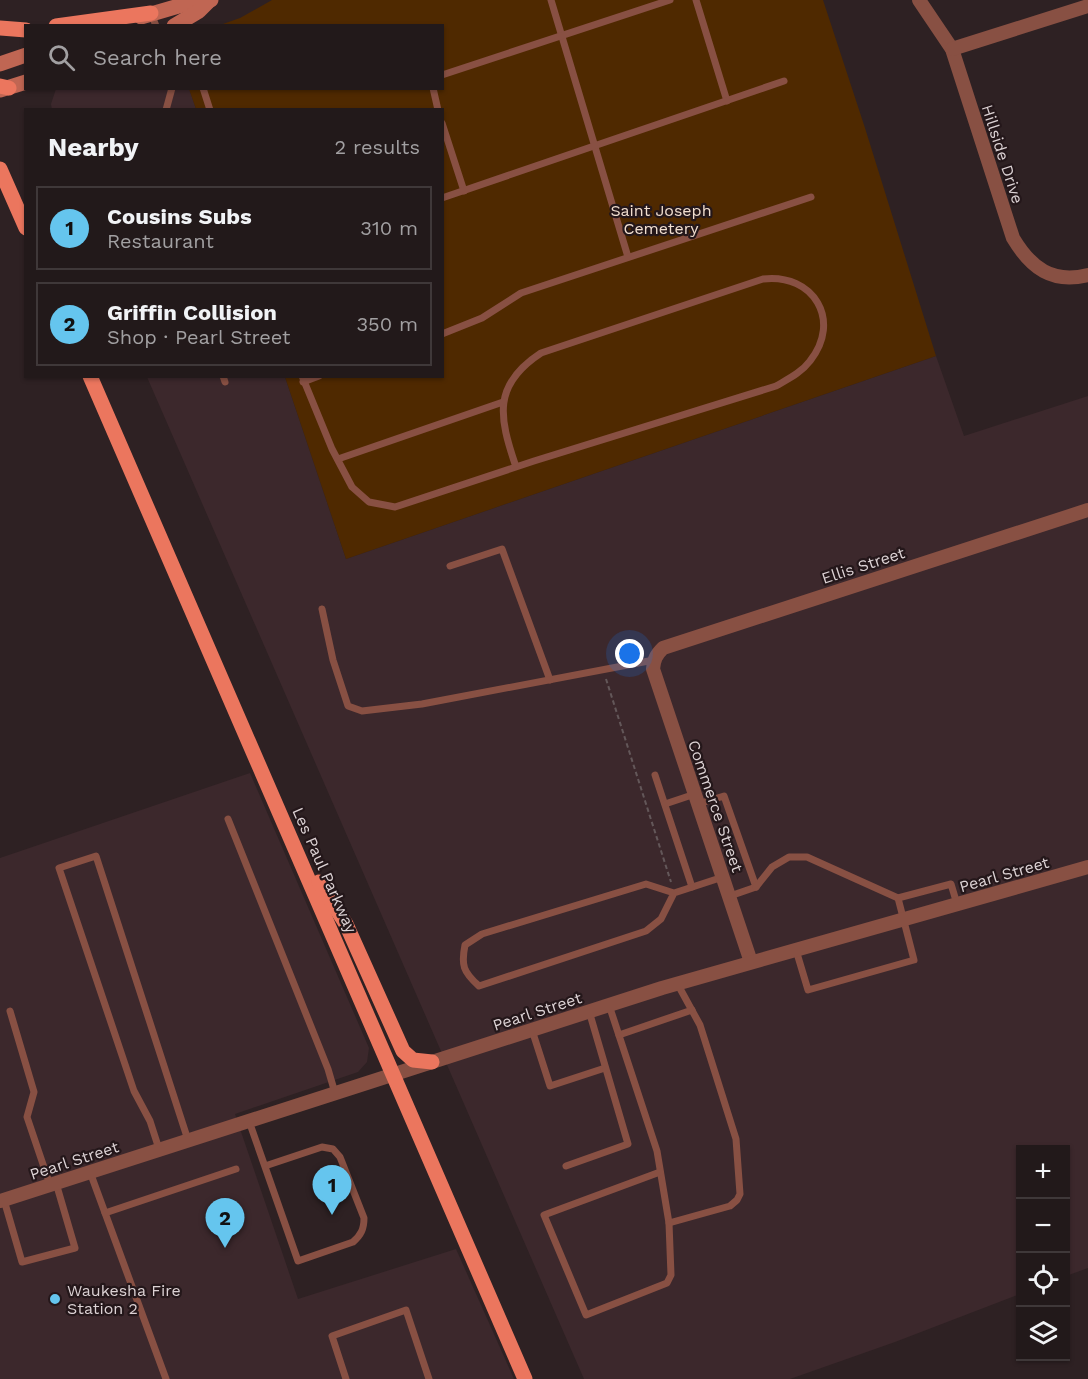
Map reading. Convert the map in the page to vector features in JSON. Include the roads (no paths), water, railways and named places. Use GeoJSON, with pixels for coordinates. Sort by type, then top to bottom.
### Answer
{"type":"FeatureCollection","features":[{"type":"Feature","properties":{"kind":"main road"},"geometry":{"type":"LineString","coordinates":[[124,24],[154,19],[210,0]]}},
{"type":"Feature","properties":{"kind":"main road"},"geometry":{"type":"LineString","coordinates":[[179,24],[199,11],[210,0]]}},
{"type":"Feature","properties":{"kind":"main road"},"geometry":{"type":"LineString","coordinates":[[84,24],[154,19]]}},
{"type":"Feature","properties":{"kind":"main road"},"geometry":{"type":"LineString","coordinates":[[0,28],[24,30]]}},
{"type":"Feature","properties":{"kind":"main road"},"geometry":{"type":"LineString","coordinates":[[0,64],[24,56]]}},
{"type":"Feature","properties":{"kind":"main road"},"geometry":{"type":"LineString","coordinates":[[3,88],[24,83]]}},
{"type":"Feature","properties":{"kind":"main road"},"geometry":{"type":"LineString","coordinates":[[0,169],[24,223]]}},
{"type":"Feature","properties":{"kind":"main road","name":"Les Paul Parkway"},"geometry":{"type":"LineString","coordinates":[[91,378],[525,1379]]}},
{"type":"Feature","properties":{"kind":"main road"},"geometry":{"type":"LineString","coordinates":[[294,844],[346,924],[403,1051],[413,1060],[432,1062]]}},
{"type":"Feature","properties":{"kind":"street","name":"Hillside Drive"},"geometry":{"type":"LineString","coordinates":[[919,0],[952,49],[1013,238],[1033,265],[1046,273],[1066,277],[1088,275]]}},
{"type":"Feature","properties":{"kind":"street"},"geometry":{"type":"LineString","coordinates":[[952,49],[1088,6]]}},
{"type":"Feature","properties":{"kind":"street","name":"Ellis Street"},"geometry":{"type":"LineString","coordinates":[[654,660],[663,648],[1088,510]]}},
{"type":"Feature","properties":{"kind":"street","name":"Commerce Street"},"geometry":{"type":"LineString","coordinates":[[654,660],[653,669],[751,962]]}},
{"type":"Feature","properties":{"kind":"street","name":"Pearl Street"},"geometry":{"type":"LineString","coordinates":[[2,1200],[677,983],[1088,867]]}},
{"type":"Feature","properties":{"kind":"lane"},"geometry":{"type":"LineString","coordinates":[[551,0],[628,256]]}},
{"type":"Feature","properties":{"kind":"lane"},"geometry":{"type":"LineString","coordinates":[[444,74],[670,0]]}},
{"type":"Feature","properties":{"kind":"lane"},"geometry":{"type":"LineString","coordinates":[[696,0],[727,101]]}},
{"type":"Feature","properties":{"kind":"lane"},"geometry":{"type":"LineString","coordinates":[[444,197],[784,81]]}},
{"type":"Feature","properties":{"kind":"lane"},"geometry":{"type":"LineString","coordinates":[[167,108],[171,90]]}},
{"type":"Feature","properties":{"kind":"lane"},"geometry":{"type":"LineString","coordinates":[[204,90],[209,108]]}},
{"type":"Feature","properties":{"kind":"lane"},"geometry":{"type":"LineString","coordinates":[[433,90],[438,108]]}},
{"type":"Feature","properties":{"kind":"lane"},"geometry":{"type":"LineString","coordinates":[[444,129],[464,190]]}},
{"type":"Feature","properties":{"kind":"lane"},"geometry":{"type":"LineString","coordinates":[[444,333],[482,318],[521,293],[811,197]]}},
{"type":"Feature","properties":{"kind":"lane"},"geometry":{"type":"LineString","coordinates":[[302,379],[352,487],[369,502],[394,507],[776,386],[796,375],[810,361],[820,343],[823,326],[820,307],[812,292],[796,282],[779,277],[744,284],[541,352],[517,372],[508,387],[503,402],[504,430],[516,467]]}},
{"type":"Feature","properties":{"kind":"lane"},"geometry":{"type":"LineString","coordinates":[[338,459],[503,402]]}},
{"type":"Feature","properties":{"kind":"lane"},"geometry":{"type":"LineString","coordinates":[[450,566],[502,549],[550,680]]}},
{"type":"Feature","properties":{"kind":"lane"},"geometry":{"type":"LineString","coordinates":[[321,609],[333,660],[348,706],[362,711],[422,704],[654,660]]}},
{"type":"Feature","properties":{"kind":"lane"},"geometry":{"type":"LineString","coordinates":[[655,776],[692,887]]}},
{"type":"Feature","properties":{"kind":"lane"},"geometry":{"type":"LineString","coordinates":[[665,804],[724,796],[756,887]]}},
{"type":"Feature","properties":{"kind":"lane"},"geometry":{"type":"LineString","coordinates":[[228,819],[328,1069],[335,1093]]}},
{"type":"Feature","properties":{"kind":"lane"},"geometry":{"type":"LineString","coordinates":[[159,1149],[150,1121],[134,1090],[59,868],[96,856],[188,1140]]}},
{"type":"Feature","properties":{"kind":"lane"},"geometry":{"type":"LineString","coordinates":[[730,896],[756,887],[772,867],[789,857],[807,857],[898,898],[951,884],[957,904]]}},
{"type":"Feature","properties":{"kind":"lane"},"geometry":{"type":"LineString","coordinates":[[674,893],[661,919],[646,931],[479,986],[468,977],[462,961],[465,945],[482,934],[646,884],[674,893],[723,877]]}},
{"type":"Feature","properties":{"kind":"lane"},"geometry":{"type":"LineString","coordinates":[[796,950],[808,990],[914,960],[898,898]]}},
{"type":"Feature","properties":{"kind":"lane"},"geometry":{"type":"LineString","coordinates":[[669,1223],[730,1206],[740,1194],[736,1138],[699,1025],[677,983]]}},
{"type":"Feature","properties":{"kind":"lane"},"geometry":{"type":"LineString","coordinates":[[609,1005],[657,1151],[669,1223],[671,1275],[667,1283],[586,1315],[544,1215],[660,1172]]}},
{"type":"Feature","properties":{"kind":"lane"},"geometry":{"type":"LineString","coordinates":[[619,1035],[692,1010]]}},
{"type":"Feature","properties":{"kind":"lane"},"geometry":{"type":"LineString","coordinates":[[2,1200],[22,1262],[75,1248],[27,1117],[34,1092],[10,1011]]}},
{"type":"Feature","properties":{"kind":"lane"},"geometry":{"type":"LineString","coordinates":[[566,1166],[628,1144],[588,1011]]}},
{"type":"Feature","properties":{"kind":"lane"},"geometry":{"type":"LineString","coordinates":[[532,1030],[550,1086],[605,1068]]}},
{"type":"Feature","properties":{"kind":"lane"},"geometry":{"type":"LineString","coordinates":[[249,1121],[298,1261],[353,1242],[360,1236],[364,1227],[364,1218],[340,1157],[333,1149],[322,1147],[265,1166]]}},
{"type":"Feature","properties":{"kind":"lane"},"geometry":{"type":"LineString","coordinates":[[105,1213],[236,1168]]}},
{"type":"Feature","properties":{"kind":"lane"},"geometry":{"type":"LineString","coordinates":[[90,1172],[166,1379]]}},
{"type":"Feature","properties":{"kind":"lane"},"geometry":{"type":"LineString","coordinates":[[346,1379],[332,1336],[406,1310],[429,1379]]}},
{"type":"Feature","properties":{"kind":"place","name":"Cousins Subs"},"geometry":{"type":"Point","coordinates":[332,1215]}},
{"type":"Feature","properties":{"kind":"place","name":"Griffin Collision"},"geometry":{"type":"Point","coordinates":[225,1248]}},
{"type":"Feature","properties":{"kind":"place","name":"Waukesha Fire Station 2"},"geometry":{"type":"Point","coordinates":[55,1299]}},
{"type":"Feature","properties":{"kind":"park label","name":"Saint Joseph Cemetery"},"geometry":{"type":"Point","coordinates":[661,219]}}]}
